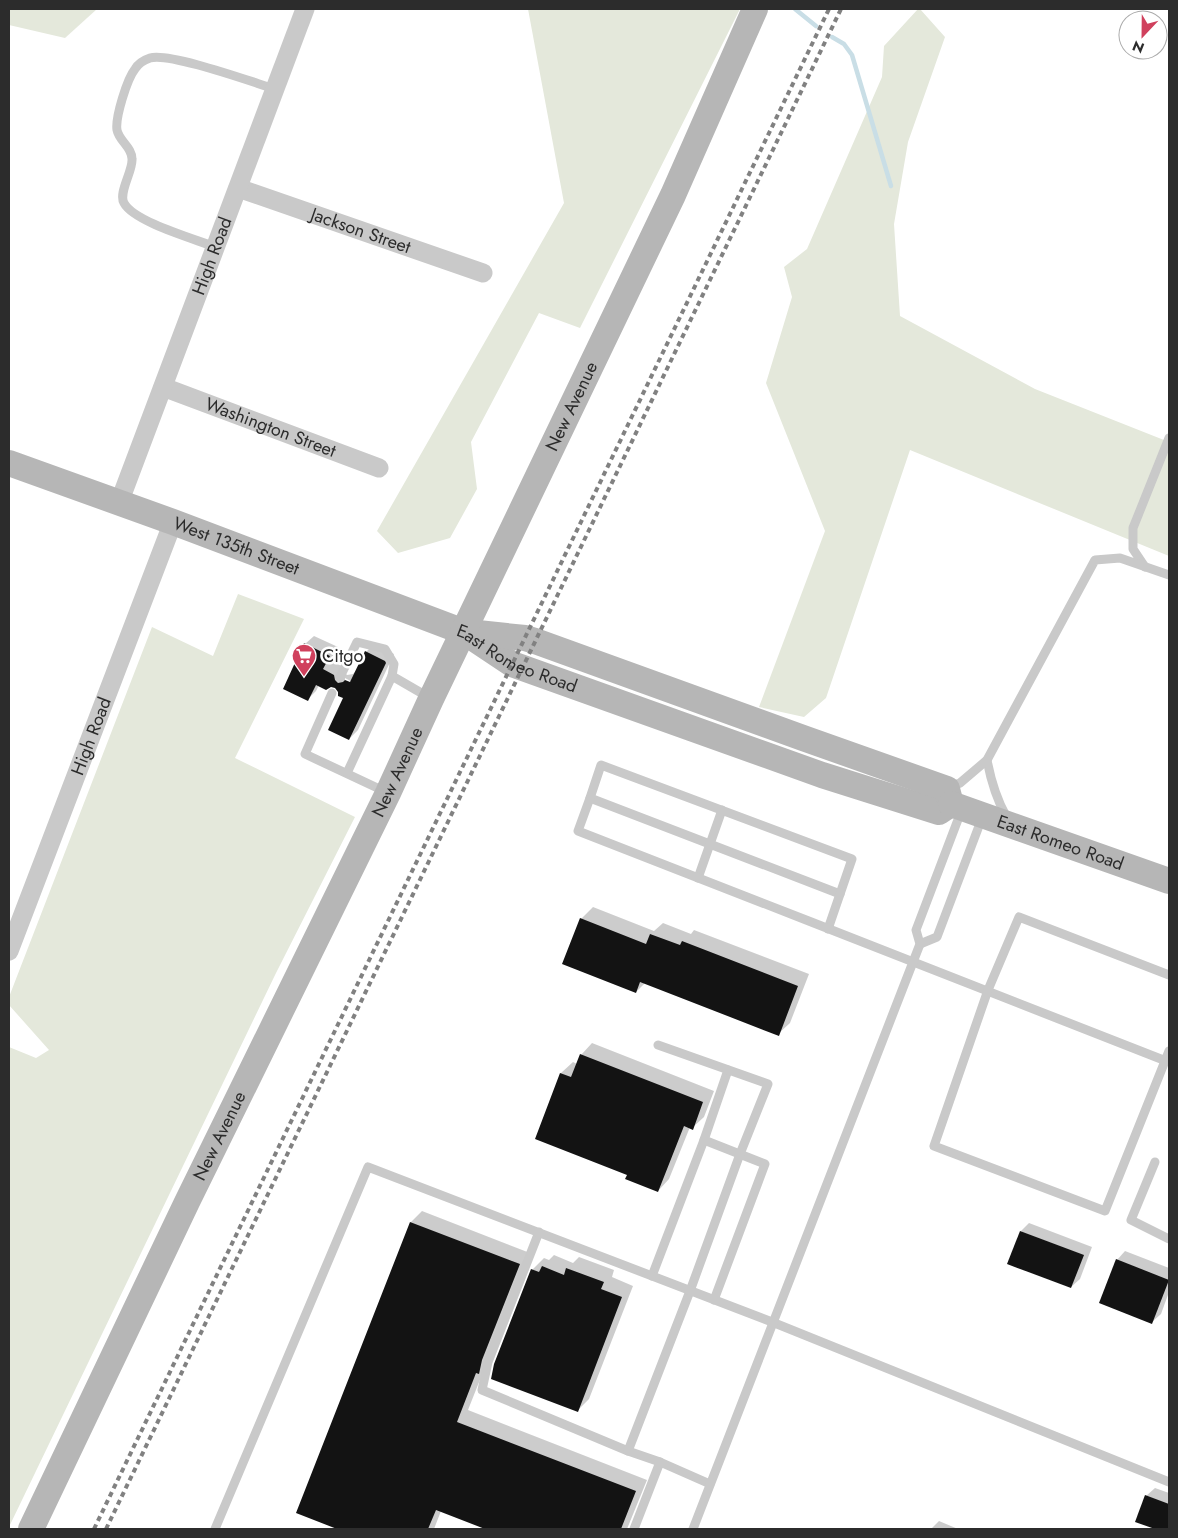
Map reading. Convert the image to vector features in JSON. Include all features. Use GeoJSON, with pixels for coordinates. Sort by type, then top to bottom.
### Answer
{"type":"FeatureCollection","features":[{"type":"Feature","properties":{"kind":"main road","name":"New Avenue"},"geometry":{"type":"LineString","coordinates":[[31,1529],[187,1202],[388,793],[431,699],[673,195],[755,9]]}},
{"type":"Feature","properties":{"kind":"main road","name":"West 135th Street"},"geometry":{"type":"LineString","coordinates":[[9,463],[173,522],[464,632]]}},
{"type":"Feature","properties":{"kind":"main road","name":"East Romeo Road"},"geometry":{"type":"LineString","coordinates":[[464,632],[512,664],[748,749],[822,775],[939,812],[961,804],[1010,825],[1169,881]]}},
{"type":"Feature","properties":{"kind":"street","name":"High Road"},"geometry":{"type":"LineString","coordinates":[[119,503],[305,9]]}},
{"type":"Feature","properties":{"kind":"street","name":"Jackson Street"},"geometry":{"type":"LineString","coordinates":[[238,188],[483,273]]}},
{"type":"Feature","properties":{"kind":"street","name":"Washington Street"},"geometry":{"type":"LineString","coordinates":[[163,387],[379,468]]}},
{"type":"Feature","properties":{"kind":"street","name":"High Road"},"geometry":{"type":"LineString","coordinates":[[9,951],[173,522]]}},
{"type":"Feature","properties":{"kind":"lane"},"geometry":{"type":"LineString","coordinates":[[215,247],[149,222],[133,213],[123,203],[122,196],[133,162],[132,154],[117,132],[116,120],[129,77],[143,61],[152,57],[163,57],[275,89]]}},
{"type":"Feature","properties":{"kind":"lane"},"geometry":{"type":"LineString","coordinates":[[1145,567],[1133,549],[1134,528],[1169,438]]}},
{"type":"Feature","properties":{"kind":"lane"},"geometry":{"type":"LineString","coordinates":[[920,944],[937,936],[961,804],[960,783],[988,760],[1095,560],[1120,558],[1169,575]]}},
{"type":"Feature","properties":{"kind":"lane"},"geometry":{"type":"LineString","coordinates":[[340,677],[356,642],[385,649],[394,664],[392,676],[347,773]]}},
{"type":"Feature","properties":{"kind":"lane"},"geometry":{"type":"LineString","coordinates":[[392,676],[431,699]]}},
{"type":"Feature","properties":{"kind":"lane"},"geometry":{"type":"LineString","coordinates":[[332,693],[305,754],[388,793]]}},
{"type":"Feature","properties":{"kind":"lane"},"geometry":{"type":"LineString","coordinates":[[988,760],[991,783],[1010,825]]}},
{"type":"Feature","properties":{"kind":"lane"},"geometry":{"type":"LineString","coordinates":[[828,929],[852,859],[601,764],[578,831],[828,929],[913,962],[988,990],[1168,1057],[1104,1212],[934,1146],[988,990],[1019,917],[1169,975]]}},
{"type":"Feature","properties":{"kind":"lane"},"geometry":{"type":"LineString","coordinates":[[590,798],[840,894]]}},
{"type":"Feature","properties":{"kind":"lane"},"geometry":{"type":"LineString","coordinates":[[693,1529],[920,944],[916,930],[961,804]]}},
{"type":"Feature","properties":{"kind":"lane"},"geometry":{"type":"LineString","coordinates":[[698,878],[722,810]]}},
{"type":"Feature","properties":{"kind":"lane"},"geometry":{"type":"LineString","coordinates":[[628,1451],[768,1084],[658,1045]]}},
{"type":"Feature","properties":{"kind":"lane"},"geometry":{"type":"LineString","coordinates":[[652,1276],[704,1140],[728,1070]]}},
{"type":"Feature","properties":{"kind":"lane"},"geometry":{"type":"LineString","coordinates":[[704,1140],[765,1164],[714,1300]]}},
{"type":"Feature","properties":{"kind":"lane"},"geometry":{"type":"LineString","coordinates":[[1155,1162],[1131,1220],[1169,1239]]}},
{"type":"Feature","properties":{"kind":"lane"},"geometry":{"type":"LineString","coordinates":[[215,1529],[368,1167],[772,1322],[1169,1482]]}},
{"type":"Feature","properties":{"kind":"lane"},"geometry":{"type":"LineString","coordinates":[[539,1232],[488,1362],[482,1390],[710,1484]]}},
{"type":"Feature","properties":{"kind":"lane"},"geometry":{"type":"LineString","coordinates":[[634,1529],[660,1462]]}},
{"type":"Feature","properties":{"kind":"shaded area"},"geometry":{"type":"Polygon","coordinates":[[[9,9],[97,9],[65,38],[9,25],[9,9]]]}},
{"type":"Feature","properties":{"kind":"shaded area"},"geometry":{"type":"Polygon","coordinates":[[[528,9],[740,9],[580,328],[539,313],[471,442],[477,489],[450,538],[398,553],[377,531],[564,203],[528,9]]]}},
{"type":"Feature","properties":{"kind":"shaded area"},"geometry":{"type":"Polygon","coordinates":[[[918,9],[945,37],[908,142],[894,224],[900,316],[1035,389],[1169,442],[1169,556],[910,450],[826,698],[804,717],[759,707],[825,531],[766,383],[792,297],[784,267],[807,249],[882,77],[884,46],[918,9]]]}},
{"type":"Feature","properties":{"kind":"shaded area"},"geometry":{"type":"Polygon","coordinates":[[[238,594],[304,619],[235,758],[355,817],[276,973],[9,1527],[9,1047],[36,1058],[49,1050],[9,1005],[9,997],[152,627],[213,656],[238,594]]]}},
{"type":"Feature","properties":{"kind":"building","name":"Citgo"},"geometry":{"type":"Polygon","coordinates":[[[304,643],[330,656],[323,669],[334,675],[338,683],[345,680],[350,682],[365,651],[386,663],[349,740],[328,730],[343,698],[338,696],[335,688],[331,687],[326,690],[316,685],[308,701],[283,689],[304,643]]]}},
{"type":"Feature","properties":{"kind":"building"},"geometry":{"type":"Polygon","coordinates":[[[580,918],[646,944],[650,934],[680,945],[682,941],[798,986],[779,1036],[640,982],[636,993],[562,964],[580,918]]]}},
{"type":"Feature","properties":{"kind":"building"},"geometry":{"type":"Polygon","coordinates":[[[580,1054],[703,1102],[693,1130],[684,1126],[658,1192],[625,1179],[627,1175],[535,1139],[560,1073],[571,1077],[580,1054]]]}},
{"type":"Feature","properties":{"kind":"building"},"geometry":{"type":"Polygon","coordinates":[[[410,1222],[520,1264],[482,1360],[479,1374],[476,1373],[457,1422],[636,1491],[621,1529],[485,1529],[436,1510],[428,1529],[337,1529],[296,1513],[410,1222]]]}},
{"type":"Feature","properties":{"kind":"building"},"geometry":{"type":"Polygon","coordinates":[[[1020,1231],[1084,1255],[1071,1288],[1007,1264],[1020,1231]]]}},
{"type":"Feature","properties":{"kind":"building"},"geometry":{"type":"Polygon","coordinates":[[[1116,1259],[1169,1280],[1152,1324],[1099,1303],[1116,1259]]]}},
{"type":"Feature","properties":{"kind":"building"},"geometry":{"type":"Polygon","coordinates":[[[542,1266],[564,1275],[566,1268],[604,1282],[601,1289],[622,1297],[578,1412],[491,1379],[494,1364],[531,1269],[539,1272],[542,1266]]]}},
{"type":"Feature","properties":{"kind":"building"},"geometry":{"type":"Polygon","coordinates":[[[1145,1495],[1169,1504],[1169,1529],[1155,1529],[1135,1522],[1145,1495]]]}},
{"type":"Feature","properties":{"kind":"waterway"},"geometry":{"type":"LineString","coordinates":[[795,9],[816,26]]}},
{"type":"Feature","properties":{"kind":"waterway"},"geometry":{"type":"LineString","coordinates":[[832,37],[844,44],[852,55],[891,186]]}},
{"type":"Feature","properties":{"kind":"railway"},"geometry":{"type":"LineString","coordinates":[[94,1529],[829,9]]}},
{"type":"Feature","properties":{"kind":"railway"},"geometry":{"type":"LineString","coordinates":[[106,1529],[841,9]]}},
{"type":"Feature","properties":{"kind":"place","name":"Citgo"},"geometry":{"type":"Point","coordinates":[304,677]}}]}
